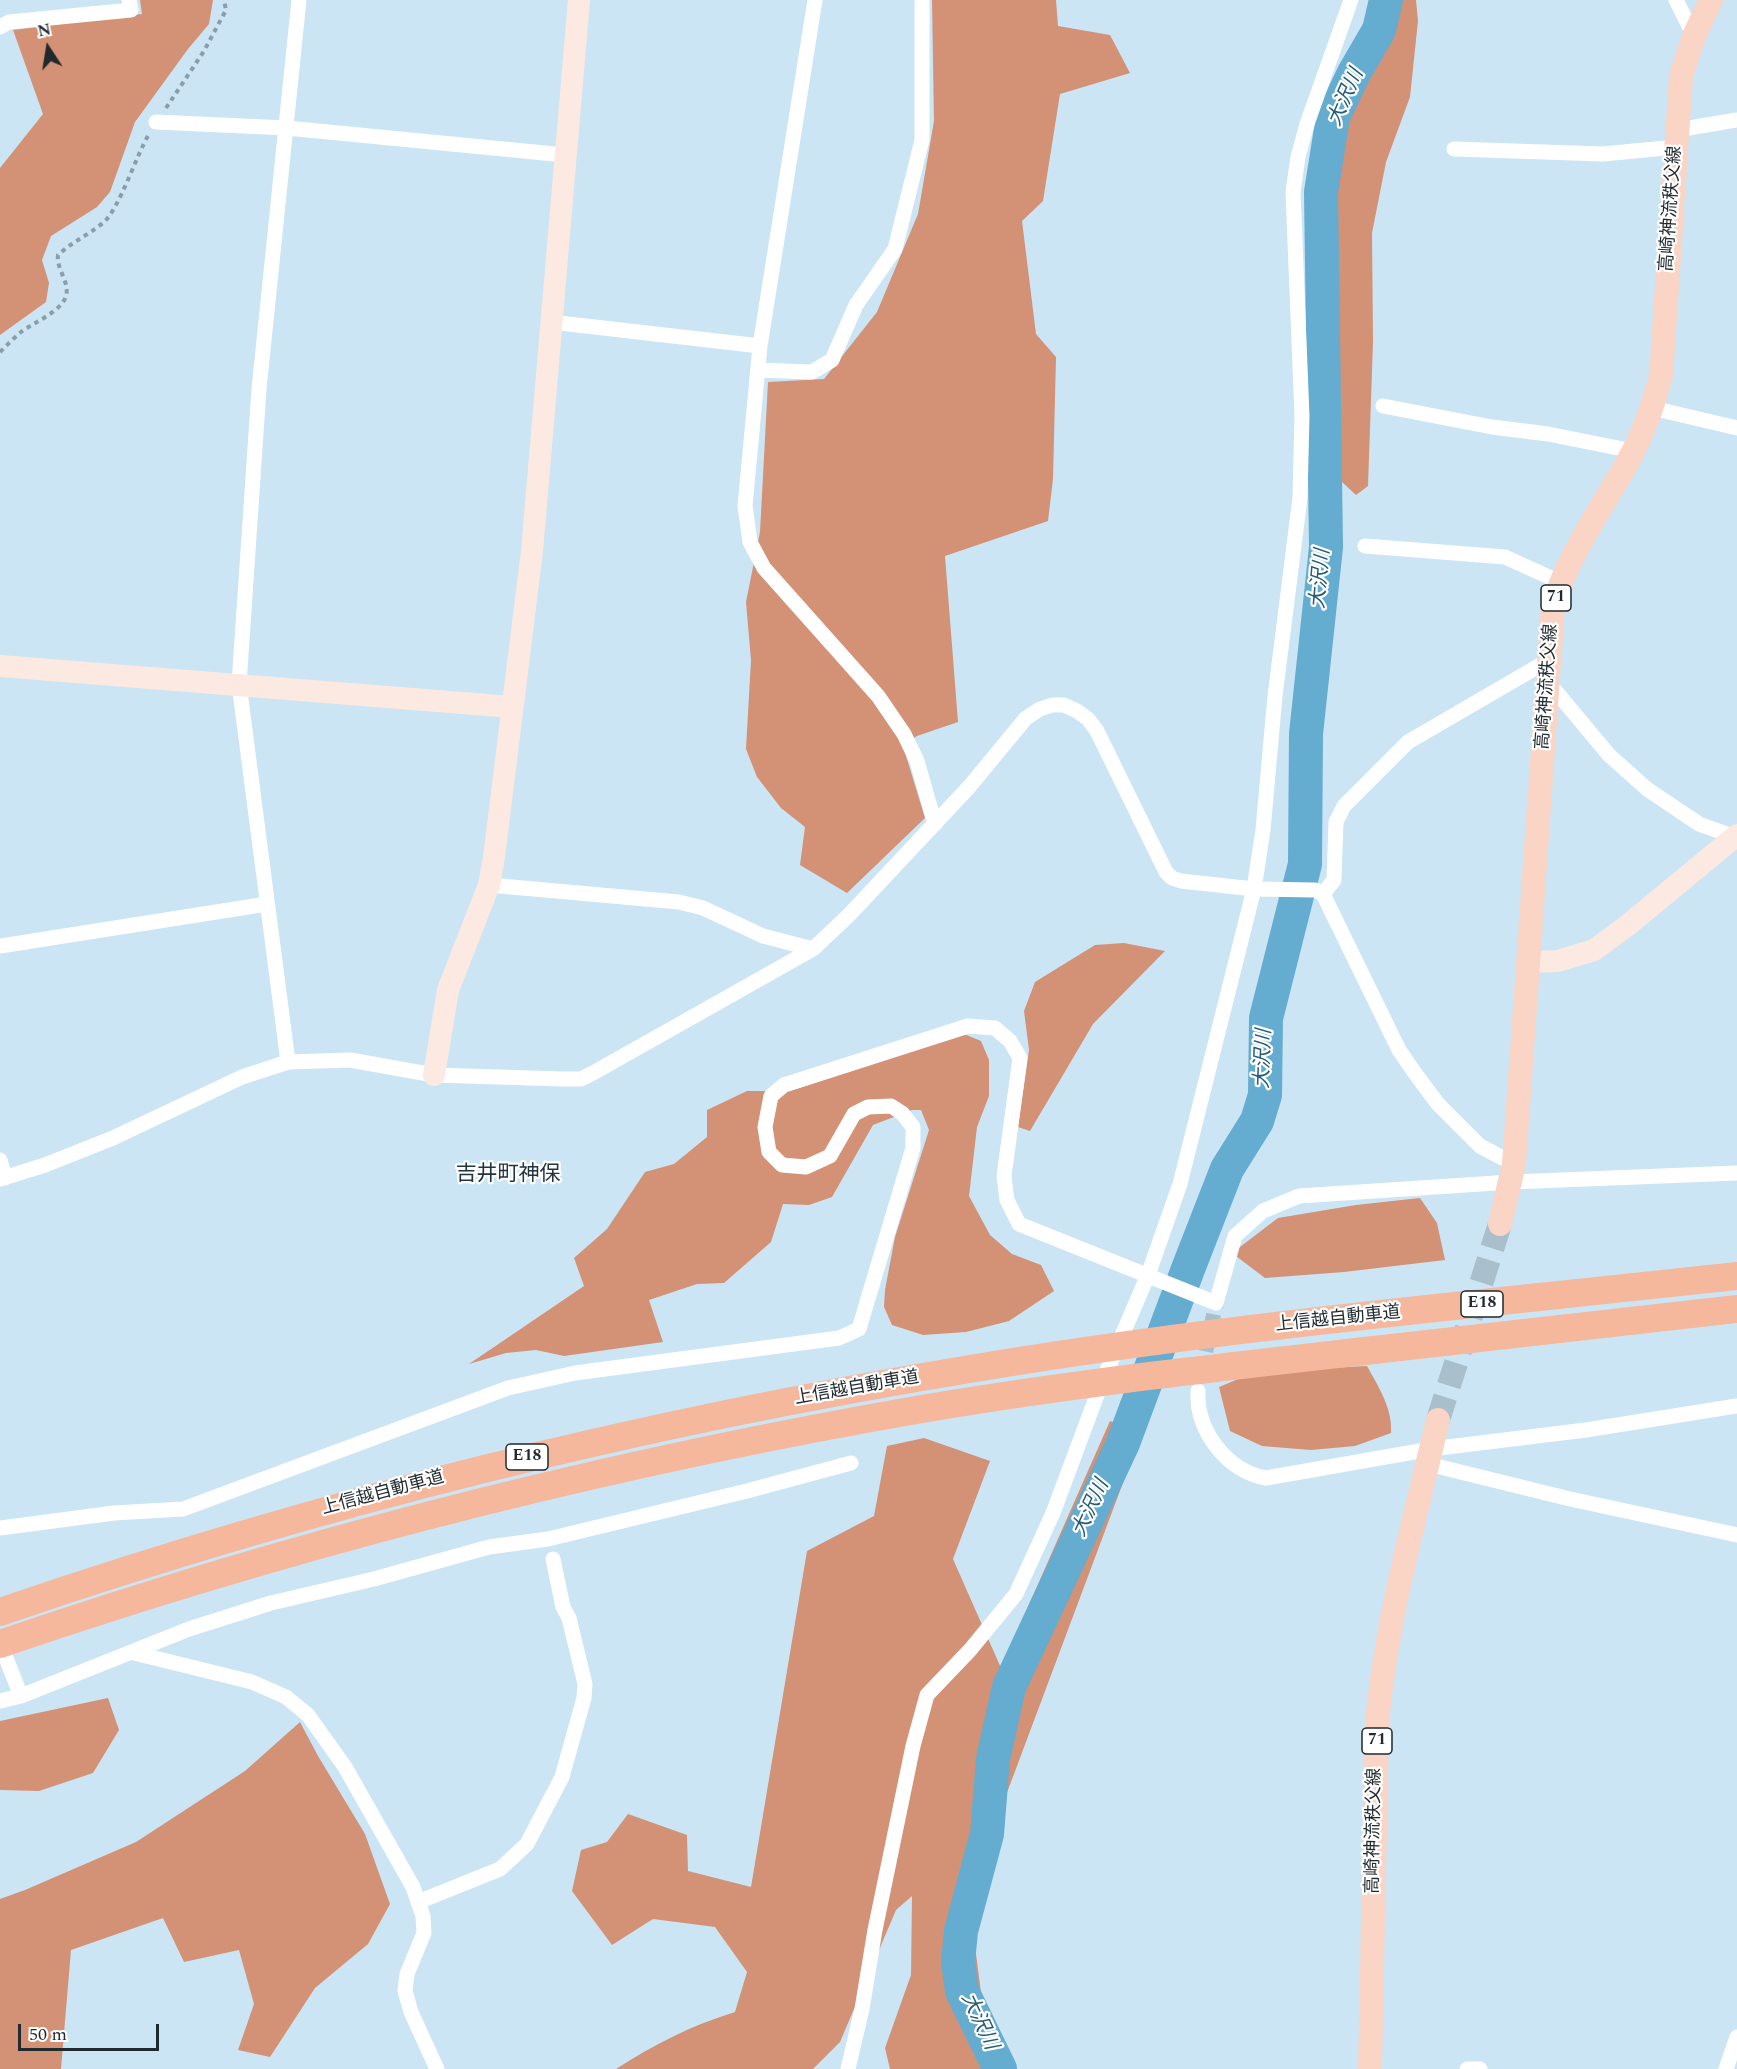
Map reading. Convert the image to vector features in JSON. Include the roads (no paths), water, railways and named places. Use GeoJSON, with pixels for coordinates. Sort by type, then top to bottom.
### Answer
{"type":"FeatureCollection","features":[{"type":"Feature","properties":{"kind":"highway","name":"上信越自動車道"},"geometry":{"type":"LineString","coordinates":[[0,1612],[169,1556],[301,1516],[521,1458],[757,1407],[1068,1353],[1226,1333],[1737,1276]]}},
{"type":"Feature","properties":{"kind":"highway","name":"上信越自動車道"},"geometry":{"type":"LineString","coordinates":[[0,1643],[199,1579],[527,1490],[647,1462],[871,1418],[1067,1386],[1737,1309]]}},
{"type":"Feature","properties":{"kind":"main road","name":"高崎神流秩父線"},"geometry":{"type":"LineString","coordinates":[[1500,1224],[1513,1173],[1530,962],[1553,606],[1560,582],[1633,451],[1652,408],[1661,375],[1681,76],[1694,36],[1711,0]]}},
{"type":"Feature","properties":{"kind":"main road","name":"高崎神流秩父線"},"geometry":{"type":"LineString","coordinates":[[1371,2069],[1377,1724],[1381,1674],[1397,1589],[1438,1420]]}},
{"type":"Feature","properties":{"kind":"street"},"geometry":{"type":"LineString","coordinates":[[0,27],[9,22],[131,10],[129,0]]}},
{"type":"Feature","properties":{"kind":"street"},"geometry":{"type":"LineString","coordinates":[[288,1062],[239,684],[259,389],[299,0]]}},
{"type":"Feature","properties":{"kind":"street"},"geometry":{"type":"LineString","coordinates":[[434,1075],[448,990],[489,885],[532,551],[579,0]]}},
{"type":"Feature","properties":{"kind":"street"},"geometry":{"type":"LineString","coordinates":[[815,0],[760,346],[745,506],[750,542],[764,568],[878,696],[904,734],[917,761],[935,824]]}},
{"type":"Feature","properties":{"kind":"street"},"geometry":{"type":"LineString","coordinates":[[758,370],[812,372],[832,360],[856,305],[895,249],[922,140],[922,0]]}},
{"type":"Feature","properties":{"kind":"street"},"geometry":{"type":"LineString","coordinates":[[848,2069],[862,2009],[913,1746],[927,1695],[970,1650],[1016,1594],[1053,1513],[1100,1387],[1148,1275],[1180,1184],[1254,889],[1263,830],[1275,696],[1300,498],[1302,416],[1293,192],[1306,124],[1351,0]]}},
{"type":"Feature","properties":{"kind":"street"},"geometry":{"type":"LineString","coordinates":[[1676,0],[1694,36]]}},
{"type":"Feature","properties":{"kind":"street"},"geometry":{"type":"LineString","coordinates":[[1454,149],[1603,154],[1676,139],[1737,120]]}},
{"type":"Feature","properties":{"kind":"street"},"geometry":{"type":"LineString","coordinates":[[156,122],[287,128],[565,155]]}},
{"type":"Feature","properties":{"kind":"street"},"geometry":{"type":"LineString","coordinates":[[551,322],[760,346]]}},
{"type":"Feature","properties":{"kind":"street"},"geometry":{"type":"LineString","coordinates":[[1383,406],[1633,451]]}},
{"type":"Feature","properties":{"kind":"street"},"geometry":{"type":"LineString","coordinates":[[1652,408],[1737,429]]}},
{"type":"Feature","properties":{"kind":"street"},"geometry":{"type":"LineString","coordinates":[[1365,546],[1505,557],[1560,582]]}},
{"type":"Feature","properties":{"kind":"street"},"geometry":{"type":"LineString","coordinates":[[0,666],[512,707]]}},
{"type":"Feature","properties":{"kind":"street"},"geometry":{"type":"LineString","coordinates":[[1323,894],[1334,880],[1336,822],[1344,806],[1408,742],[1549,671],[1609,755],[1647,789],[1699,824],[1736,836]]}},
{"type":"Feature","properties":{"kind":"street"},"geometry":{"type":"LineString","coordinates":[[0,1160],[2,1179],[45,1165],[113,1138],[242,1077],[288,1062],[350,1060],[434,1075],[580,1079],[813,949],[849,915],[935,824],[1026,718],[1040,709],[1052,705],[1064,705],[1088,719],[1096,731],[1166,872],[1172,878],[1254,889],[1314,890],[1323,894],[1399,1050],[1438,1104],[1480,1146],[1513,1173]]}},
{"type":"Feature","properties":{"kind":"street"},"geometry":{"type":"LineString","coordinates":[[1530,962],[1558,961],[1594,950],[1736,836]]}},
{"type":"Feature","properties":{"kind":"street"},"geometry":{"type":"LineString","coordinates":[[489,885],[679,902],[703,908],[763,936],[813,949]]}},
{"type":"Feature","properties":{"kind":"street"},"geometry":{"type":"LineString","coordinates":[[0,946],[267,904]]}},
{"type":"Feature","properties":{"kind":"street"},"geometry":{"type":"LineString","coordinates":[[0,1528],[114,1513],[183,1509],[508,1388],[575,1373],[839,1338],[859,1329],[913,1148],[913,1127],[902,1113],[891,1106],[868,1107],[854,1114],[830,1156],[806,1167],[782,1165],[769,1152],[765,1127],[771,1096],[784,1085],[968,1026],[995,1028],[1010,1041],[1020,1058],[1004,1176],[1007,1200],[1019,1224],[1216,1303],[1235,1236],[1263,1211],[1299,1196],[1513,1173],[1737,1173]]}},
{"type":"Feature","properties":{"kind":"street"},"geometry":{"type":"LineString","coordinates":[[1198,1391],[1198,1410],[1213,1441],[1236,1466],[1251,1475],[1266,1478],[1430,1457],[1737,1406]]}},
{"type":"Feature","properties":{"kind":"street"},"geometry":{"type":"LineString","coordinates":[[1430,1457],[1570,1500],[1737,1535]]}},
{"type":"Feature","properties":{"kind":"street"},"geometry":{"type":"LineString","coordinates":[[0,1701],[21,1696],[134,1653],[189,1629],[272,1603],[374,1579],[489,1547],[548,1539],[747,1491],[850,1463]]}},
{"type":"Feature","properties":{"kind":"street"},"geometry":{"type":"LineString","coordinates":[[418,1902],[500,1869],[527,1844],[562,1777],[584,1698],[585,1684],[569,1618],[563,1607],[553,1559]]}},
{"type":"Feature","properties":{"kind":"street"},"geometry":{"type":"LineString","coordinates":[[0,1643],[21,1696]]}},
{"type":"Feature","properties":{"kind":"street"},"geometry":{"type":"LineString","coordinates":[[134,1653],[252,1682],[286,1697],[308,1715],[345,1767],[413,1887],[423,1916],[424,1933],[407,1974],[405,1991],[411,2012],[437,2069]]}},
{"type":"Feature","properties":{"kind":"street"},"geometry":{"type":"LineString","coordinates":[[1726,2069],[1737,2037]]}},
{"type":"Feature","properties":{"kind":"street"},"geometry":{"type":"LineString","coordinates":[[1467,2069],[1480,2069]]}},
{"type":"Feature","properties":{"kind":"waterway","name":"大沢川"},"geometry":{"type":"LineString","coordinates":[[1000,2069],[962,1991],[958,1962],[961,1931],[987,1834],[993,1759],[1009,1687],[1123,1443],[1227,1169],[1257,1121],[1265,1095],[1266,1018],[1305,864],[1306,734],[1326,547],[1321,192],[1333,117],[1354,73],[1379,30],[1386,0]]}},
{"type":"Feature","properties":{"kind":"tunnel"},"geometry":{"type":"LineString","coordinates":[[1438,1420],[1500,1224]]}},
{"type":"Feature","properties":{"kind":"tunnel"},"geometry":{"type":"LineString","coordinates":[[1201,1374],[1216,1303]]}},
{"type":"Feature","properties":{"kind":"district","name":"吉井町神保"},"geometry":{"type":"Point","coordinates":[508,1176]}}]}
